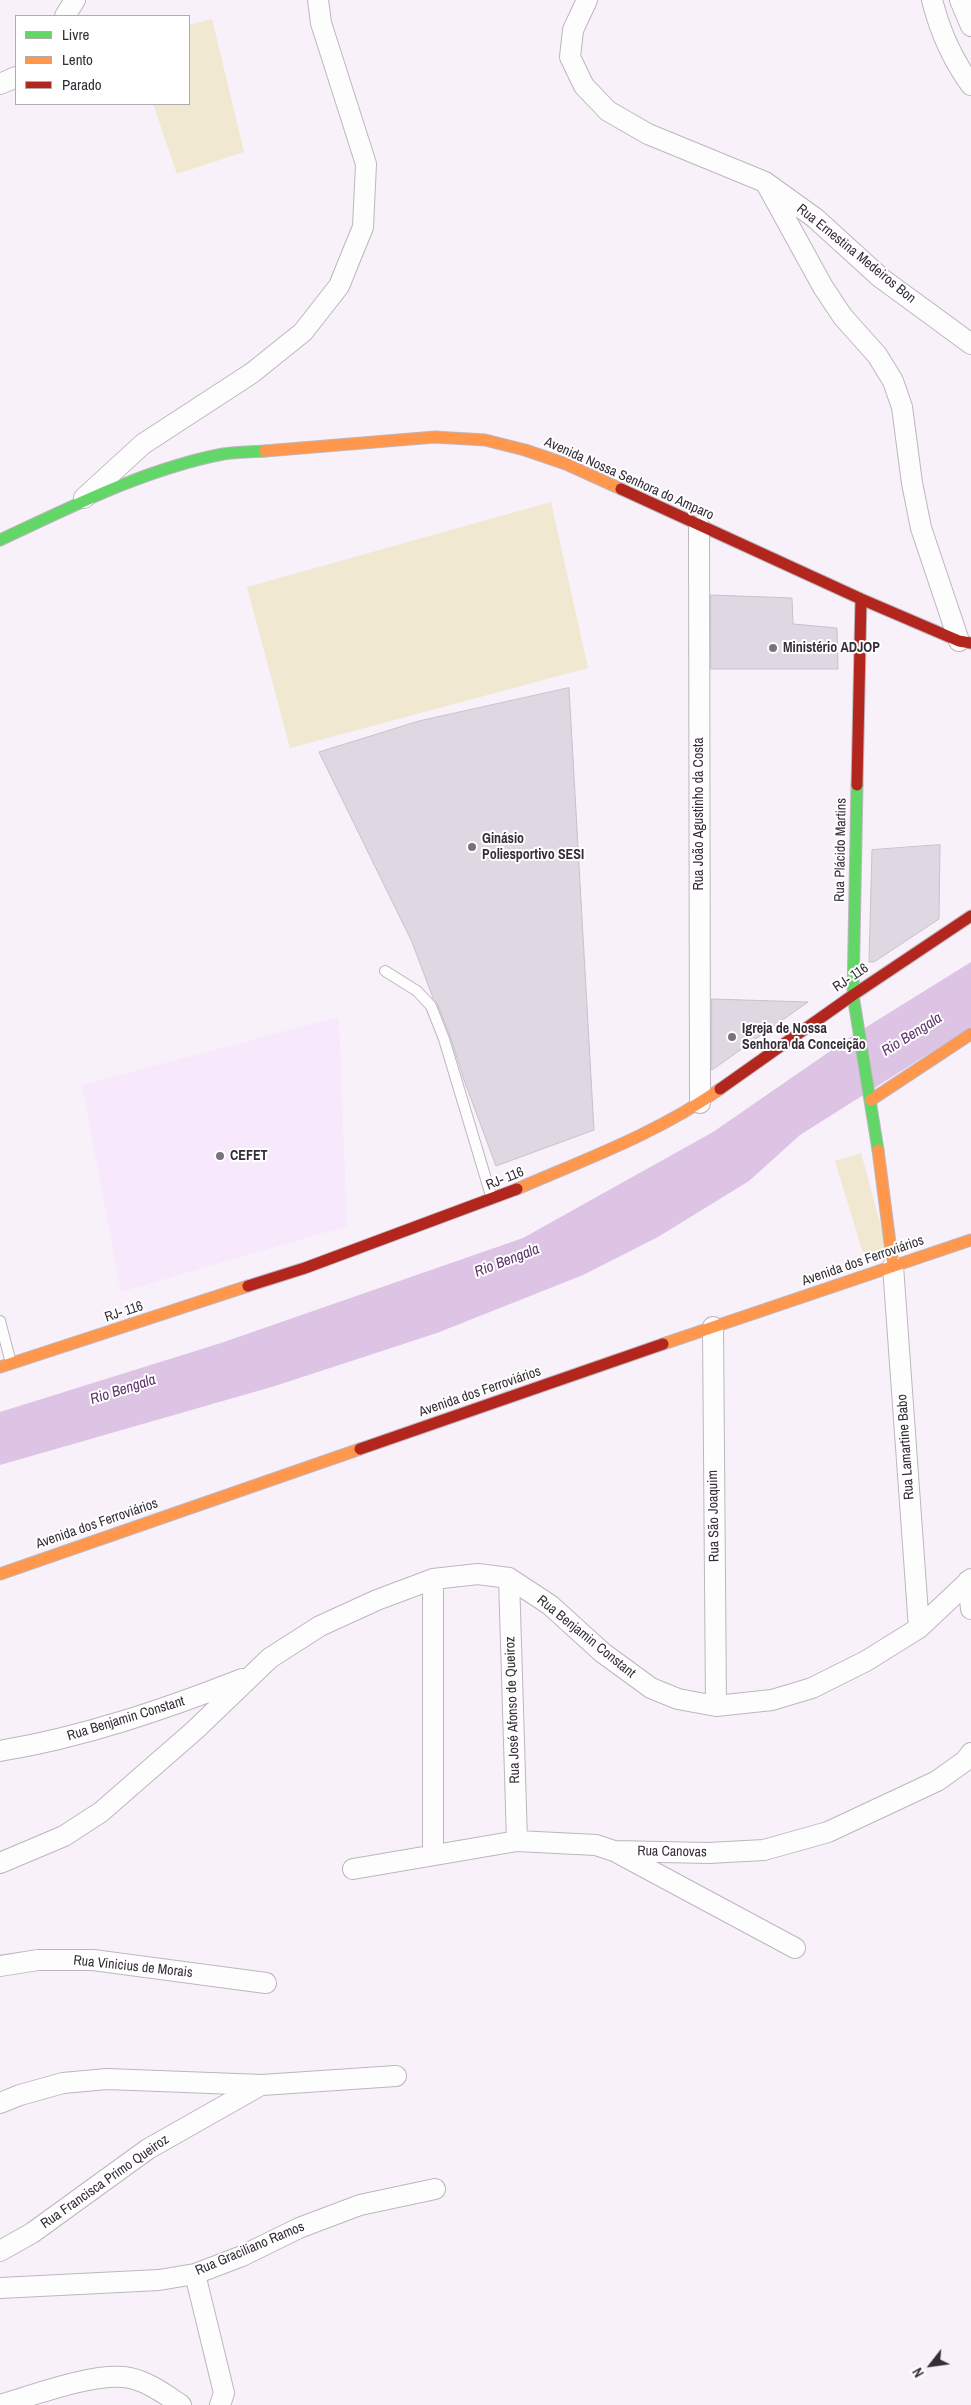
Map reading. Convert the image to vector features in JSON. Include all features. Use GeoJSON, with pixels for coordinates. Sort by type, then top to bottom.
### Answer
{"type":"FeatureCollection","features":[{"type":"Feature","properties":{"kind":"main road","name":"Avenida Nossa Senhora do Amparo"},"geometry":{"type":"LineString","coordinates":[[0,540],[79,503],[171,467],[224,454],[435,437],[485,440],[525,450],[566,464],[861,599],[965,642]]}},
{"type":"Feature","properties":{"kind":"main road","name":"Rua Plácido Martins"},"geometry":{"type":"LineString","coordinates":[[861,599],[853,994],[870,1097],[893,1266]]}},
{"type":"Feature","properties":{"kind":"main road","name":"RJ- 116"},"geometry":{"type":"LineString","coordinates":[[0,1367],[305,1268],[492,1200],[646,1134],[700,1103],[853,994],[971,916]]}},
{"type":"Feature","properties":{"kind":"main road"},"geometry":{"type":"LineString","coordinates":[[870,1097],[971,1034]]}},
{"type":"Feature","properties":{"kind":"main road","name":"Avenida dos Ferroviários"},"geometry":{"type":"LineString","coordinates":[[0,1574],[713,1327],[971,1240]]}},
{"type":"Feature","properties":{"kind":"street"},"geometry":{"type":"LineString","coordinates":[[66,15],[75,0]]}},
{"type":"Feature","properties":{"kind":"street"},"geometry":{"type":"LineString","coordinates":[[79,503],[109,473],[143,444],[252,373],[303,332],[339,286],[363,227],[366,164],[321,23],[318,0]]}},
{"type":"Feature","properties":{"kind":"street","name":"Rua Ernestina Medeiros Bon"},"geometry":{"type":"LineString","coordinates":[[587,0],[573,30],[570,57],[584,86],[608,111],[648,134],[738,169],[765,182],[815,218],[881,278],[971,344]]}},
{"type":"Feature","properties":{"kind":"street"},"geometry":{"type":"LineString","coordinates":[[932,0],[939,25],[955,64],[971,85]]}},
{"type":"Feature","properties":{"kind":"street"},"geometry":{"type":"LineString","coordinates":[[960,0],[971,26]]}},
{"type":"Feature","properties":{"kind":"street"},"geometry":{"type":"LineString","coordinates":[[0,84],[15,77]]}},
{"type":"Feature","properties":{"kind":"street"},"geometry":{"type":"LineString","coordinates":[[765,182],[823,287],[843,316],[877,355],[893,381],[902,407],[912,482],[921,528],[965,642]]}},
{"type":"Feature","properties":{"kind":"street","name":"Rua João Agustinho da Costa"},"geometry":{"type":"LineString","coordinates":[[699,526],[700,1103]]}},
{"type":"Feature","properties":{"kind":"street","name":"Rua Lamartine Babo"},"geometry":{"type":"LineString","coordinates":[[893,1266],[919,1628]]}},
{"type":"Feature","properties":{"kind":"street","name":"Rua São Joaquim"},"geometry":{"type":"LineString","coordinates":[[713,1327],[716,1706]]}},
{"type":"Feature","properties":{"kind":"street","name":"Rua Benjamin Constant"},"geometry":{"type":"LineString","coordinates":[[0,1862],[64,1836],[102,1812],[195,1730],[270,1658],[320,1626],[377,1600],[433,1579],[478,1574],[509,1578],[550,1605],[603,1653],[651,1688],[678,1699],[716,1706],[772,1700],[812,1688],[866,1661],[919,1628],[970,1580]]}},
{"type":"Feature","properties":{"kind":"street","name":"Rua José Afonso de Queiroz"},"geometry":{"type":"LineString","coordinates":[[509,1578],[517,1841]]}},
{"type":"Feature","properties":{"kind":"street"},"geometry":{"type":"LineString","coordinates":[[433,1579],[434,1854]]}},
{"type":"Feature","properties":{"kind":"street"},"geometry":{"type":"LineString","coordinates":[[970,1580],[971,1608]]}},
{"type":"Feature","properties":{"kind":"street","name":"Rua Benjamin Constant"},"geometry":{"type":"LineString","coordinates":[[0,1751],[42,1744],[162,1710],[250,1676]]}},
{"type":"Feature","properties":{"kind":"street","name":"Rua Canovas"},"geometry":{"type":"LineString","coordinates":[[353,1869],[517,1841],[596,1845],[614,1851],[709,1853],[764,1850],[828,1832],[929,1785],[965,1761],[971,1753]]}},
{"type":"Feature","properties":{"kind":"street"},"geometry":{"type":"LineString","coordinates":[[614,1851],[795,1948]]}},
{"type":"Feature","properties":{"kind":"street","name":"Rua Vinicius de Morais"},"geometry":{"type":"LineString","coordinates":[[0,1966],[38,1960],[92,1960],[266,1983]]}},
{"type":"Feature","properties":{"kind":"street"},"geometry":{"type":"LineString","coordinates":[[0,2103],[63,2082],[107,2079],[262,2084],[396,2076]]}},
{"type":"Feature","properties":{"kind":"street","name":"Rua Francisca Primo Queiroz"},"geometry":{"type":"LineString","coordinates":[[0,2251],[32,2233],[148,2148],[262,2084]]}},
{"type":"Feature","properties":{"kind":"street","name":"Rua Graciliano Ramos"},"geometry":{"type":"LineString","coordinates":[[0,2288],[159,2280],[195,2274],[242,2256],[299,2228],[360,2205],[435,2189]]}},
{"type":"Feature","properties":{"kind":"street"},"geometry":{"type":"LineString","coordinates":[[195,2274],[224,2393],[220,2405]]}},
{"type":"Feature","properties":{"kind":"street"},"geometry":{"type":"LineString","coordinates":[[0,2405],[91,2379],[130,2378],[159,2390],[181,2405]]}},
{"type":"Feature","properties":{"kind":"lane"},"geometry":{"type":"LineString","coordinates":[[385,971],[417,991],[431,1006],[444,1039],[492,1200]]}},
{"type":"Feature","properties":{"kind":"lane"},"geometry":{"type":"LineString","coordinates":[[0,1321],[12,1364]]}},
{"type":"Feature","properties":{"kind":"shaded area"},"geometry":{"type":"Polygon","coordinates":[[[212,19],[244,152],[177,174],[153,105],[190,105],[190,25],[212,19]]]}},
{"type":"Feature","properties":{"kind":"shaded area"},"geometry":{"type":"Polygon","coordinates":[[[551,502],[588,668],[290,748],[247,587],[551,502]]]}},
{"type":"Feature","properties":{"kind":"shaded area","name":"CEFET"},"geometry":{"type":"Polygon","coordinates":[[[339,1017],[347,1226],[121,1292],[82,1085],[339,1017]]]}},
{"type":"Feature","properties":{"kind":"shaded area"},"geometry":{"type":"Polygon","coordinates":[[[861,1153],[887,1248],[865,1260],[835,1161],[861,1153]]]}},
{"type":"Feature","properties":{"kind":"water","name":"Rio Bengala"},"geometry":{"type":"Polygon","coordinates":[[[971,962],[971,1027],[800,1135],[749,1181],[658,1237],[583,1275],[437,1333],[275,1386],[0,1465],[0,1412],[221,1343],[523,1238],[713,1132],[852,1036],[971,962]]]}},
{"type":"Feature","properties":{"kind":"building","name":"Ministério ADJOP"},"geometry":{"type":"Polygon","coordinates":[[[711,595],[792,598],[793,624],[837,628],[838,669],[711,669],[711,595]]]}},
{"type":"Feature","properties":{"kind":"building","name":"Ginásio Poliesportivo SESI"},"geometry":{"type":"Polygon","coordinates":[[[569,688],[594,1130],[496,1166],[450,1036],[437,1003],[433,998],[412,942],[319,752],[419,721],[569,688]]]}},
{"type":"Feature","properties":{"kind":"building"},"geometry":{"type":"Polygon","coordinates":[[[940,845],[939,919],[874,962],[869,962],[872,850],[940,845]]]}},
{"type":"Feature","properties":{"kind":"building","name":"Igreja de Nossa Senhora da Conceição"},"geometry":{"type":"Polygon","coordinates":[[[712,999],[808,1002],[712,1070],[712,999]]]}},
{"type":"Feature","properties":{"kind":"traffic: fast"},"geometry":{"type":"LineString","coordinates":[[0,540],[81,502],[165,469],[223,454],[265,451]]}},
{"type":"Feature","properties":{"kind":"traffic: fast"},"geometry":{"type":"LineString","coordinates":[[857,785],[853,995],[878,1150]]}},
{"type":"Feature","properties":{"kind":"traffic: slow"},"geometry":{"type":"LineString","coordinates":[[265,451],[435,437],[485,440],[525,450],[566,464],[621,489]]}},
{"type":"Feature","properties":{"kind":"traffic: slow"},"geometry":{"type":"LineString","coordinates":[[871,1100],[971,1034]]}},
{"type":"Feature","properties":{"kind":"traffic: slow"},"geometry":{"type":"LineString","coordinates":[[517,1189],[647,1132],[696,1105],[720,1089]]}},
{"type":"Feature","properties":{"kind":"traffic: slow"},"geometry":{"type":"LineString","coordinates":[[878,1150],[893,1266]]}},
{"type":"Feature","properties":{"kind":"traffic: slow"},"geometry":{"type":"LineString","coordinates":[[663,1344],[971,1240]]}},
{"type":"Feature","properties":{"kind":"traffic: slow"},"geometry":{"type":"LineString","coordinates":[[0,1367],[248,1286]]}},
{"type":"Feature","properties":{"kind":"traffic: slow"},"geometry":{"type":"LineString","coordinates":[[0,1574],[360,1449]]}},
{"type":"Feature","properties":{"kind":"traffic: jam"},"geometry":{"type":"LineString","coordinates":[[621,489],[861,599],[959,641],[971,643]]}},
{"type":"Feature","properties":{"kind":"traffic: jam"},"geometry":{"type":"LineString","coordinates":[[857,785],[861,599]]}},
{"type":"Feature","properties":{"kind":"traffic: jam"},"geometry":{"type":"LineString","coordinates":[[720,1089],[853,995],[971,916]]}},
{"type":"Feature","properties":{"kind":"traffic: jam"},"geometry":{"type":"LineString","coordinates":[[248,1286],[305,1268],[517,1189]]}},
{"type":"Feature","properties":{"kind":"traffic: jam"},"geometry":{"type":"LineString","coordinates":[[360,1449],[663,1344]]}},
{"type":"Feature","properties":{"kind":"place","name":"Ministério ADJOP"},"geometry":{"type":"Point","coordinates":[773,648]}},
{"type":"Feature","properties":{"kind":"place","name":"Ginásio Poliesportivo SESI"},"geometry":{"type":"Point","coordinates":[472,847]}},
{"type":"Feature","properties":{"kind":"place","name":"Igreja de Nossa Senhora da Conceição"},"geometry":{"type":"Point","coordinates":[732,1037]}},
{"type":"Feature","properties":{"kind":"place","name":"CEFET"},"geometry":{"type":"Point","coordinates":[220,1156]}}]}
